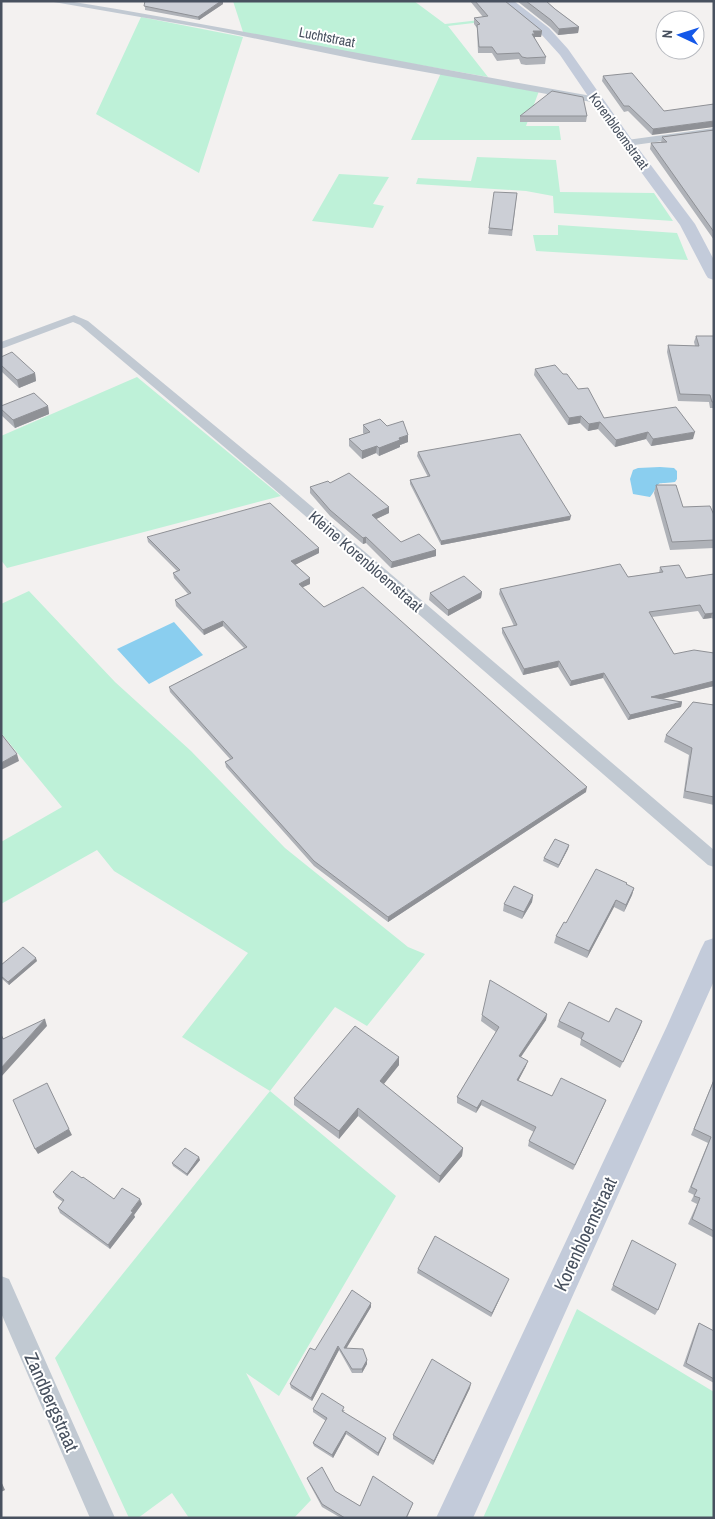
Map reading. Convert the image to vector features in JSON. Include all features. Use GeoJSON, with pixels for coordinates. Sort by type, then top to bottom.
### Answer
{"type":"FeatureCollection","features":[{"type":"Feature","properties":{"kind":"street","name":"Luchtstraat"},"geometry":{"type":"LineString","coordinates":[[52,1],[204,26],[352,56],[597,100]]}},
{"type":"Feature","properties":{"kind":"street","name":"Korenbloemstraat"},"geometry":{"type":"LineString","coordinates":[[506,1],[534,22],[554,41],[627,144],[687,224],[714,275]]}},
{"type":"Feature","properties":{"kind":"street"},"geometry":{"type":"LineString","coordinates":[[627,144],[714,131]]}},
{"type":"Feature","properties":{"kind":"street","name":"Kleine Korenbloemstraat"},"geometry":{"type":"LineString","coordinates":[[1,346],[74,318],[84,323],[278,485],[714,860]]}},
{"type":"Feature","properties":{"kind":"street","name":"Korenbloemstraat"},"geometry":{"type":"LineString","coordinates":[[454,1518],[679,1030],[714,949]]}},
{"type":"Feature","properties":{"kind":"street","name":"Zandbergstraat"},"geometry":{"type":"LineString","coordinates":[[1,1286],[103,1518]]}},
{"type":"Feature","properties":{"kind":"green space"},"geometry":{"type":"Polygon","coordinates":[[[233,1],[414,1],[445,24],[514,16],[516,18],[448,26],[488,77],[294,43],[243,32],[233,1]]]}},
{"type":"Feature","properties":{"kind":"green space"},"geometry":{"type":"Polygon","coordinates":[[[141,17],[243,37],[199,173],[96,114],[141,17]]]}},
{"type":"Feature","properties":{"kind":"green space"},"geometry":{"type":"Polygon","coordinates":[[[441,73],[539,91],[526,126],[559,126],[561,140],[411,140],[441,73]]]}},
{"type":"Feature","properties":{"kind":"green space"},"geometry":{"type":"Polygon","coordinates":[[[477,157],[556,160],[560,192],[654,193],[673,221],[554,213],[553,196],[526,191],[416,184],[418,178],[471,181],[477,157]]]}},
{"type":"Feature","properties":{"kind":"green space"},"geometry":{"type":"Polygon","coordinates":[[[339,174],[389,177],[373,204],[384,206],[373,228],[312,221],[339,174]]]}},
{"type":"Feature","properties":{"kind":"green space"},"geometry":{"type":"Polygon","coordinates":[[[558,225],[677,233],[688,260],[536,251],[533,235],[558,235],[558,225]]]}},
{"type":"Feature","properties":{"kind":"green space"},"geometry":{"type":"Polygon","coordinates":[[[137,377],[281,496],[7,568],[1,560],[1,436],[137,377]]]}},
{"type":"Feature","properties":{"kind":"green space"},"geometry":{"type":"Polygon","coordinates":[[[29,591],[115,682],[191,751],[285,848],[408,947],[425,954],[367,1026],[335,1007],[270,1091],[182,1037],[248,953],[114,871],[97,850],[1,904],[1,842],[62,807],[1,733],[1,604],[29,591]]]}},
{"type":"Feature","properties":{"kind":"green space"},"geometry":{"type":"Polygon","coordinates":[[[270,1091],[396,1196],[279,1396],[246,1373],[311,1500],[294,1518],[189,1518],[172,1493],[138,1518],[129,1518],[55,1358],[270,1091]]]}},
{"type":"Feature","properties":{"kind":"green space"},"geometry":{"type":"Polygon","coordinates":[[[577,1309],[714,1392],[714,1518],[483,1518],[577,1309]]]}},
{"type":"Feature","properties":{"kind":"water"},"geometry":{"type":"Polygon","coordinates":[[[660,467],[674,468],[677,471],[675,482],[660,483],[650,497],[633,494],[630,479],[633,470],[660,467]]]}},
{"type":"Feature","properties":{"kind":"water"},"geometry":{"type":"Polygon","coordinates":[[[174,622],[203,655],[149,684],[117,649],[174,622]]]}},
{"type":"Feature","properties":{"kind":"building"},"geometry":{"type":"Polygon","coordinates":[[[145,1],[221,1],[198,17],[144,6],[145,1]]]}},
{"type":"Feature","properties":{"kind":"building"},"geometry":{"type":"Polygon","coordinates":[[[475,1],[505,1],[542,31],[533,31],[535,34],[532,34],[546,57],[527,58],[522,57],[519,53],[497,54],[492,47],[479,47],[477,25],[480,24],[474,18],[488,16],[475,1]]]}},
{"type":"Feature","properties":{"kind":"building"},"geometry":{"type":"Polygon","coordinates":[[[526,1],[546,1],[579,27],[559,29],[551,20],[526,1]]]}},
{"type":"Feature","properties":{"kind":"building"},"geometry":{"type":"Polygon","coordinates":[[[632,73],[664,111],[714,104],[714,121],[653,129],[629,106],[624,106],[603,76],[632,73]]]}},
{"type":"Feature","properties":{"kind":"building"},"geometry":{"type":"Polygon","coordinates":[[[552,91],[583,97],[587,116],[520,116],[552,91]]]}},
{"type":"Feature","properties":{"kind":"building"},"geometry":{"type":"Polygon","coordinates":[[[714,130],[714,232],[651,143],[667,142],[662,137],[714,130]]]}},
{"type":"Feature","properties":{"kind":"building"},"geometry":{"type":"Polygon","coordinates":[[[494,192],[517,193],[512,230],[489,228],[494,192]]]}},
{"type":"Feature","properties":{"kind":"building"},"geometry":{"type":"Polygon","coordinates":[[[696,336],[714,336],[714,402],[712,402],[710,395],[680,394],[668,345],[699,346],[696,336]]]}},
{"type":"Feature","properties":{"kind":"building"},"geometry":{"type":"Polygon","coordinates":[[[12,352],[35,373],[17,380],[1,365],[1,357],[12,352]]]}},
{"type":"Feature","properties":{"kind":"building"},"geometry":{"type":"Polygon","coordinates":[[[555,365],[563,374],[567,374],[578,389],[588,388],[604,418],[676,407],[695,432],[653,439],[648,432],[616,440],[600,422],[589,424],[581,416],[569,418],[535,369],[555,365]]]}},
{"type":"Feature","properties":{"kind":"building"},"geometry":{"type":"Polygon","coordinates":[[[34,393],[48,406],[13,420],[1,409],[1,406],[34,393]]]}},
{"type":"Feature","properties":{"kind":"building"},"geometry":{"type":"Polygon","coordinates":[[[380,419],[387,426],[403,421],[408,435],[379,448],[377,446],[362,451],[349,439],[370,432],[363,425],[380,419]]]}},
{"type":"Feature","properties":{"kind":"building"},"geometry":{"type":"Polygon","coordinates":[[[520,434],[571,516],[441,541],[410,480],[430,476],[418,452],[520,434]]]}},
{"type":"Feature","properties":{"kind":"building"},"geometry":{"type":"Polygon","coordinates":[[[349,473],[389,507],[372,515],[401,542],[419,534],[436,550],[392,562],[366,537],[363,538],[330,510],[310,487],[328,481],[330,483],[349,473]]]}},
{"type":"Feature","properties":{"kind":"building"},"geometry":{"type":"Polygon","coordinates":[[[656,485],[676,485],[683,507],[710,506],[714,515],[714,540],[672,542],[656,485]]]}},
{"type":"Feature","properties":{"kind":"building"},"geometry":{"type":"Polygon","coordinates":[[[270,503],[319,548],[291,561],[310,578],[299,584],[324,607],[363,587],[587,787],[388,917],[314,861],[225,762],[233,758],[169,687],[247,647],[223,621],[203,630],[175,600],[191,593],[173,573],[180,570],[147,537],[270,503]]]}},
{"type":"Feature","properties":{"kind":"building"},"geometry":{"type":"Polygon","coordinates":[[[620,564],[628,577],[663,572],[660,567],[679,565],[686,578],[714,574],[714,613],[705,614],[700,605],[649,612],[674,654],[694,650],[714,653],[714,681],[651,697],[682,702],[630,715],[604,673],[571,681],[559,661],[524,669],[502,628],[517,625],[500,589],[620,564]]]}},
{"type":"Feature","properties":{"kind":"building"},"geometry":{"type":"Polygon","coordinates":[[[464,576],[482,592],[448,610],[430,593],[464,576]]]}},
{"type":"Feature","properties":{"kind":"building"},"geometry":{"type":"Polygon","coordinates":[[[693,702],[714,705],[714,797],[685,791],[692,748],[666,735],[693,702]]]}},
{"type":"Feature","properties":{"kind":"building"},"geometry":{"type":"Polygon","coordinates":[[[1,735],[17,754],[1,763],[1,735]]]}},
{"type":"Feature","properties":{"kind":"building"},"geometry":{"type":"Polygon","coordinates":[[[555,839],[569,845],[559,865],[544,858],[555,839]]]}},
{"type":"Feature","properties":{"kind":"building"},"geometry":{"type":"Polygon","coordinates":[[[596,869],[634,888],[626,905],[616,900],[589,951],[556,936],[564,922],[566,923],[596,869]]]}},
{"type":"Feature","properties":{"kind":"building"},"geometry":{"type":"Polygon","coordinates":[[[514,886],[533,895],[524,912],[504,904],[514,886]]]}},
{"type":"Feature","properties":{"kind":"building"},"geometry":{"type":"Polygon","coordinates":[[[23,947],[36,958],[8,982],[1,976],[1,965],[23,947]]]}},
{"type":"Feature","properties":{"kind":"building"},"geometry":{"type":"Polygon","coordinates":[[[490,980],[547,1014],[519,1056],[528,1061],[517,1080],[552,1096],[561,1078],[606,1100],[575,1165],[529,1141],[536,1127],[482,1100],[477,1108],[457,1097],[499,1027],[482,1015],[490,980]]]}},
{"type":"Feature","properties":{"kind":"building"},"geometry":{"type":"Polygon","coordinates":[[[569,1002],[609,1022],[616,1008],[642,1021],[623,1062],[581,1039],[584,1033],[559,1021],[569,1002]]]}},
{"type":"Feature","properties":{"kind":"building"},"geometry":{"type":"Polygon","coordinates":[[[45,1019],[1,1068],[1,1034],[3,1039],[45,1019]]]}},
{"type":"Feature","properties":{"kind":"building"},"geometry":{"type":"Polygon","coordinates":[[[355,1026],[399,1057],[380,1081],[463,1148],[440,1176],[358,1108],[339,1131],[294,1098],[355,1026]]]}},
{"type":"Feature","properties":{"kind":"building"},"geometry":{"type":"Polygon","coordinates":[[[714,1080],[714,1231],[692,1219],[700,1198],[694,1196],[697,1190],[691,1187],[711,1137],[694,1129],[714,1080]]]}},
{"type":"Feature","properties":{"kind":"building"},"geometry":{"type":"Polygon","coordinates":[[[47,1083],[69,1129],[35,1149],[13,1100],[47,1083]]]}},
{"type":"Feature","properties":{"kind":"building"},"geometry":{"type":"Polygon","coordinates":[[[185,1148],[199,1157],[187,1174],[172,1163],[185,1148]]]}},
{"type":"Feature","properties":{"kind":"building"},"geometry":{"type":"Polygon","coordinates":[[[72,1171],[114,1199],[122,1188],[140,1199],[131,1211],[133,1212],[108,1245],[58,1208],[64,1200],[53,1192],[72,1171]]]}},
{"type":"Feature","properties":{"kind":"building"},"geometry":{"type":"Polygon","coordinates":[[[435,1236],[509,1279],[492,1313],[418,1269],[435,1236]]]}},
{"type":"Feature","properties":{"kind":"building"},"geometry":{"type":"Polygon","coordinates":[[[632,1240],[676,1264],[658,1310],[613,1285],[632,1240]]]}},
{"type":"Feature","properties":{"kind":"building"},"geometry":{"type":"Polygon","coordinates":[[[352,1290],[371,1303],[344,1348],[363,1349],[367,1360],[362,1369],[352,1369],[338,1346],[311,1398],[290,1384],[310,1348],[315,1350],[352,1290]]]}},
{"type":"Feature","properties":{"kind":"building"},"geometry":{"type":"Polygon","coordinates":[[[699,1323],[714,1331],[714,1379],[686,1363],[699,1323]]]}},
{"type":"Feature","properties":{"kind":"building"},"geometry":{"type":"Polygon","coordinates":[[[432,1359],[471,1383],[434,1461],[393,1435],[432,1359]]]}},
{"type":"Feature","properties":{"kind":"building"},"geometry":{"type":"Polygon","coordinates":[[[322,1393],[344,1407],[342,1411],[386,1438],[378,1453],[346,1431],[332,1455],[313,1443],[327,1418],[313,1409],[322,1393]]]}},
{"type":"Feature","properties":{"kind":"building"},"geometry":{"type":"Polygon","coordinates":[[[322,1467],[335,1491],[360,1506],[373,1476],[413,1503],[406,1518],[345,1518],[322,1504],[307,1478],[322,1467]]]}}]}
